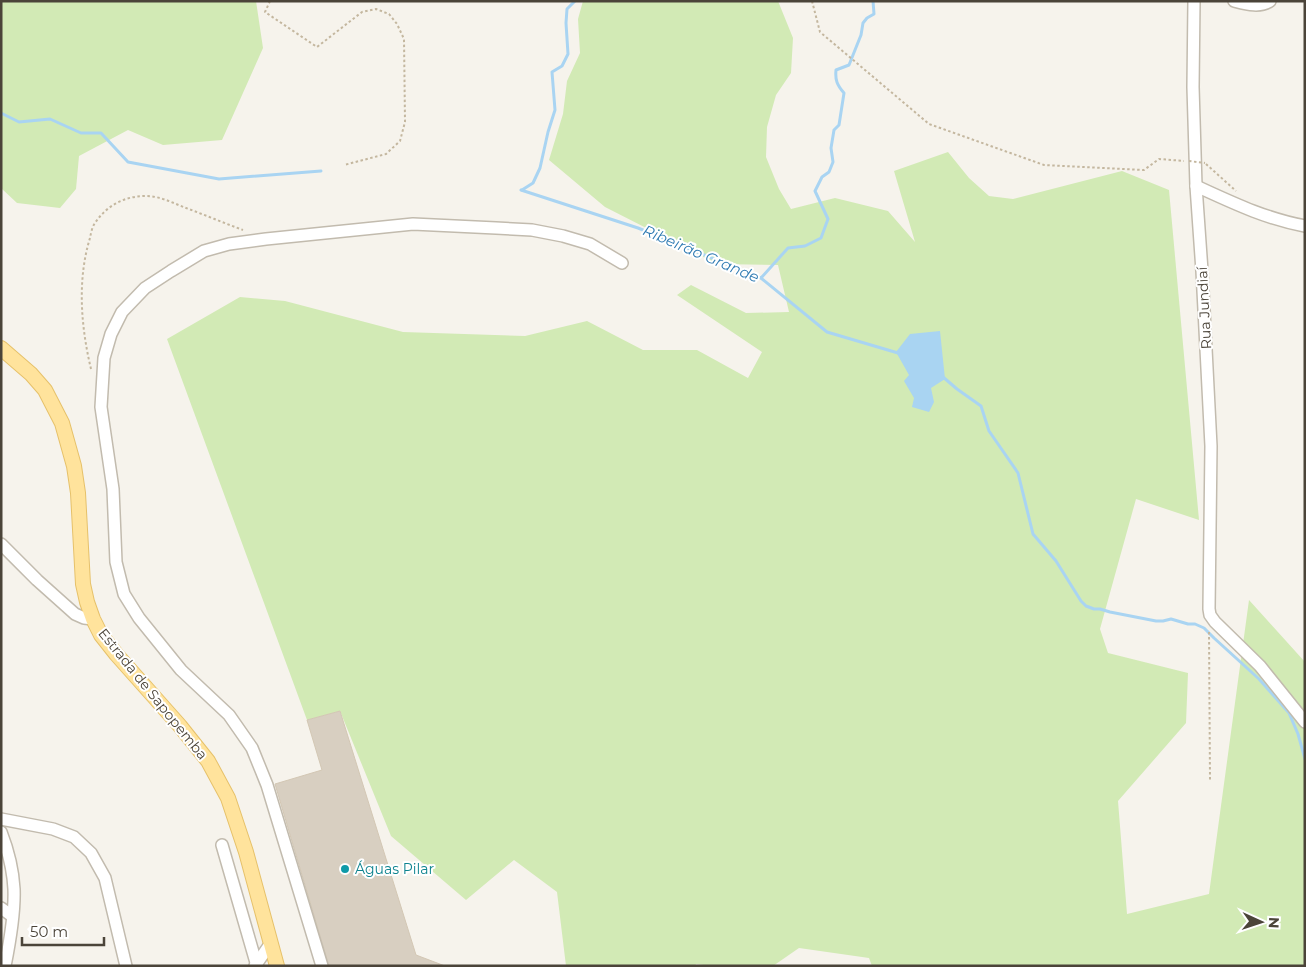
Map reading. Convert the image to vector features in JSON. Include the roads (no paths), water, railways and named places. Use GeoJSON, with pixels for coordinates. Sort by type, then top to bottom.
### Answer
{"type":"FeatureCollection","features":[{"type":"Feature","properties":{"kind":"main road","name":"Estrada de Sapopemba"},"geometry":{"type":"LineString","coordinates":[[1,348],[32,374],[45,390],[62,423],[74,466],[78,493],[83,584],[93,619],[101,635],[116,654],[180,726],[208,761],[228,798],[246,852],[278,966]]}},
{"type":"Feature","properties":{"kind":"street","name":"Rua Jundiaí"},"geometry":{"type":"LineString","coordinates":[[1194,1],[1193,87],[1196,186],[1211,446],[1209,609],[1215,622],[1260,666],[1305,722]]}},
{"type":"Feature","properties":{"kind":"street"},"geometry":{"type":"LineString","coordinates":[[1234,1],[1258,6],[1270,1]]}},
{"type":"Feature","properties":{"kind":"street"},"geometry":{"type":"LineString","coordinates":[[1196,186],[1242,207],[1281,221],[1305,226]]}},
{"type":"Feature","properties":{"kind":"street"},"geometry":{"type":"LineString","coordinates":[[322,966],[267,785],[252,748],[229,715],[181,670],[139,618],[124,594],[116,562],[113,489],[101,407],[104,358],[111,334],[122,312],[145,288],[204,251],[229,244],[413,224],[496,228],[532,230],[563,236],[590,244],[622,263]]}},
{"type":"Feature","properties":{"kind":"street"},"geometry":{"type":"LineString","coordinates":[[1,544],[58,601],[75,614],[93,619]]}},
{"type":"Feature","properties":{"kind":"street"},"geometry":{"type":"LineString","coordinates":[[1,819],[53,830],[74,837],[91,853],[105,878],[126,966]]}},
{"type":"Feature","properties":{"kind":"street"},"geometry":{"type":"LineString","coordinates":[[1,832],[7,846],[14,889],[5,966]]}},
{"type":"Feature","properties":{"kind":"street"},"geometry":{"type":"LineString","coordinates":[[222,845],[256,965]]}},
{"type":"Feature","properties":{"kind":"street"},"geometry":{"type":"LineString","coordinates":[[1,908],[12,916]]}},
{"type":"Feature","properties":{"kind":"street"},"geometry":{"type":"LineString","coordinates":[[256,965],[271,943]]}},
{"type":"Feature","properties":{"kind":"water"},"geometry":{"type":"Polygon","coordinates":[[[940,331],[945,379],[931,388],[934,402],[929,412],[912,407],[914,398],[904,381],[909,375],[896,352],[910,334],[940,331]]]}},
{"type":"Feature","properties":{"kind":"waterway"},"geometry":{"type":"LineString","coordinates":[[522,190],[533,183],[540,168],[555,110],[552,72],[562,66],[568,54],[567,9],[575,1]]}},
{"type":"Feature","properties":{"kind":"waterway"},"geometry":{"type":"LineString","coordinates":[[761,278],[788,248],[805,246],[821,238],[828,219],[815,191],[822,177],[829,172],[833,162],[831,148],[834,130],[839,125],[844,93],[837,82],[836,70],[849,65],[861,35],[863,23],[874,14],[873,1]]}},
{"type":"Feature","properties":{"kind":"waterway","name":"Ribeirão Grande"},"geometry":{"type":"LineString","coordinates":[[1,113],[19,122],[50,119],[81,133],[101,133],[128,162],[219,179],[321,171]]}},
{"type":"Feature","properties":{"kind":"waterway","name":"Ribeirão Grande"},"geometry":{"type":"LineString","coordinates":[[521,190],[638,228],[761,278],[827,332],[898,353]]}},
{"type":"Feature","properties":{"kind":"waterway"},"geometry":{"type":"LineString","coordinates":[[943,377],[981,406],[989,431],[1018,473],[1033,534],[1056,561],[1081,601],[1086,606],[1094,609],[1156,621],[1171,619],[1204,628],[1259,679],[1289,713],[1298,734],[1305,759]]}},
{"type":"Feature","properties":{"kind":"place","name":"Águas Pilar"},"geometry":{"type":"Point","coordinates":[345,869]}}]}
